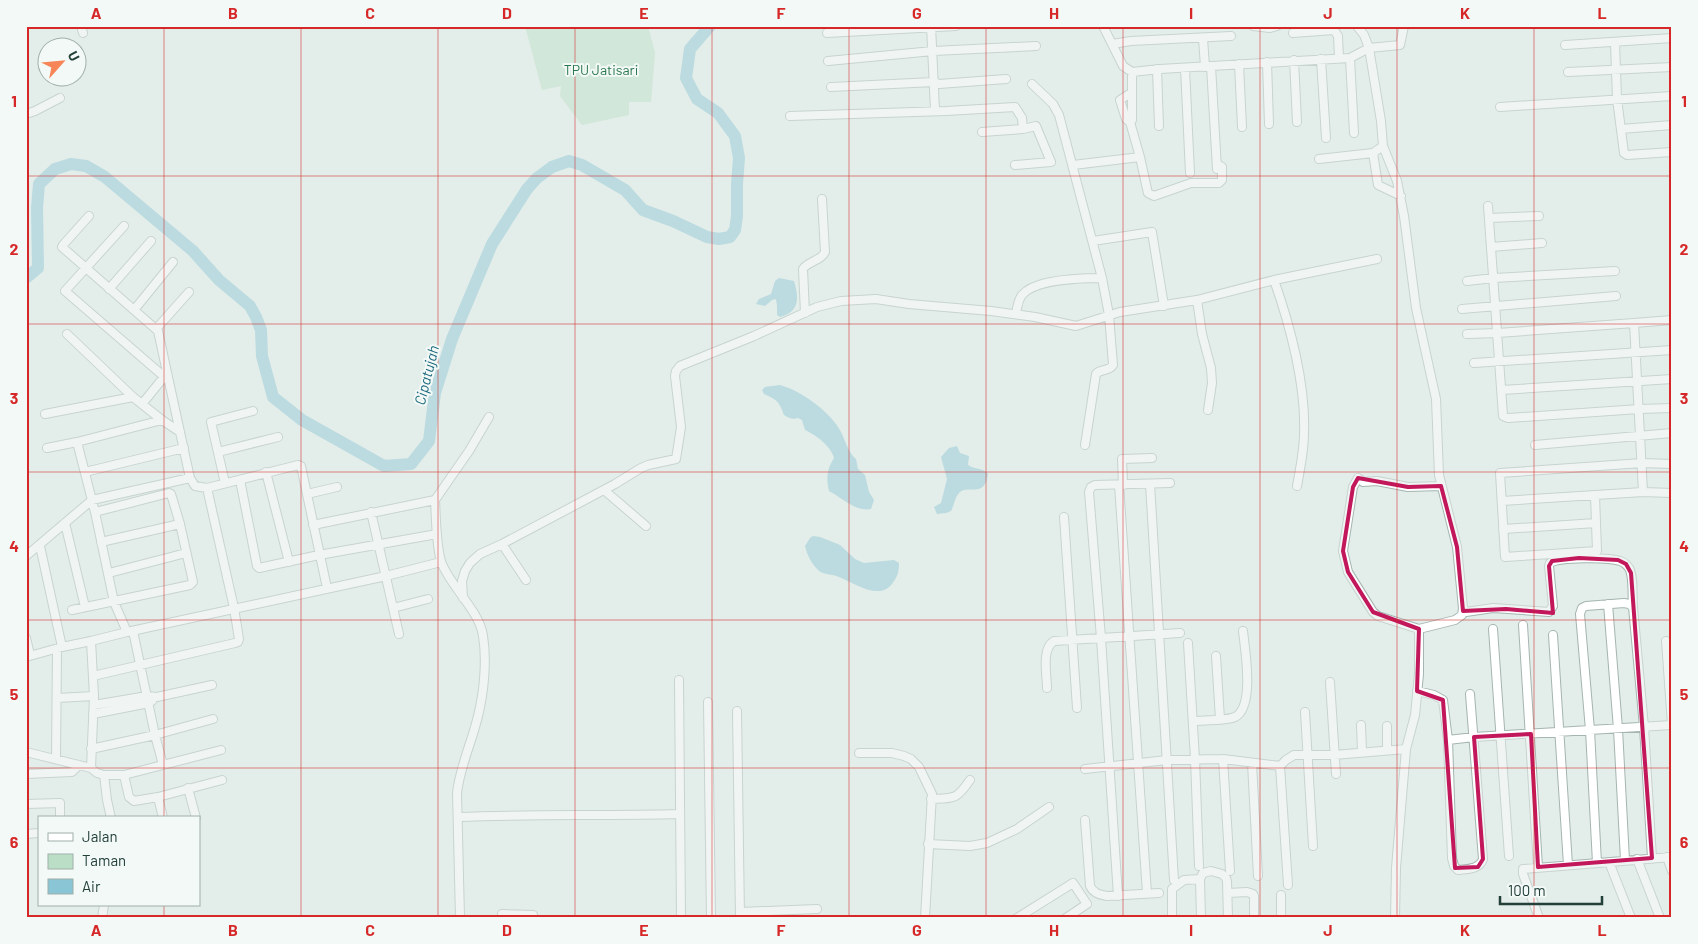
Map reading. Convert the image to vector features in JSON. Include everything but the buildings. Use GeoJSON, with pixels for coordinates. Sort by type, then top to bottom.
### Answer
{"type":"FeatureCollection","features":[{"type":"Feature","properties":{"kind":"street"},"geometry":{"type":"LineString","coordinates":[[827,33],[956,26]]}},
{"type":"Feature","properties":{"kind":"street"},"geometry":{"type":"LineString","coordinates":[[1103,26],[1123,66],[1132,72],[1294,60],[1350,58],[1369,48],[1400,44],[1404,26]]}},
{"type":"Feature","properties":{"kind":"street"},"geometry":{"type":"LineString","coordinates":[[1253,26],[1270,28],[1277,26]]}},
{"type":"Feature","properties":{"kind":"street"},"geometry":{"type":"LineString","coordinates":[[1357,26],[1364,35],[1369,48],[1383,146],[1401,196],[1408,234],[1416,308],[1436,398],[1438,463],[1441,486],[1457,547],[1463,608],[1462,615],[1457,620],[1419,629],[1378,616],[1373,612],[1348,572],[1343,557],[1343,541],[1353,487],[1358,478],[1363,482],[1378,481],[1408,487],[1441,486]]}},
{"type":"Feature","properties":{"kind":"street"},"geometry":{"type":"LineString","coordinates":[[931,27],[935,110]]}},
{"type":"Feature","properties":{"kind":"street"},"geometry":{"type":"LineString","coordinates":[[1293,33],[1334,30],[1338,36],[1339,58]]}},
{"type":"Feature","properties":{"kind":"street"},"geometry":{"type":"LineString","coordinates":[[1112,44],[1231,36]]}},
{"type":"Feature","properties":{"kind":"street"},"geometry":{"type":"LineString","coordinates":[[1132,72],[1132,120],[1130,122],[1148,193],[1154,196],[1192,183],[1219,183],[1222,180],[1222,167],[1217,167],[1208,66],[1203,38]]}},
{"type":"Feature","properties":{"kind":"street"},"geometry":{"type":"LineString","coordinates":[[1565,44],[1672,38]]}},
{"type":"Feature","properties":{"kind":"street"},"geometry":{"type":"LineString","coordinates":[[1615,42],[1617,99],[1622,129],[1623,151],[1625,154],[1672,152]]}},
{"type":"Feature","properties":{"kind":"street"},"geometry":{"type":"LineString","coordinates":[[828,61],[933,50],[1036,46]]}},
{"type":"Feature","properties":{"kind":"street"},"geometry":{"type":"LineString","coordinates":[[1350,58],[1354,133]]}},
{"type":"Feature","properties":{"kind":"street"},"geometry":{"type":"LineString","coordinates":[[1322,59],[1326,138]]}},
{"type":"Feature","properties":{"kind":"street"},"geometry":{"type":"LineString","coordinates":[[1294,60],[1297,122]]}},
{"type":"Feature","properties":{"kind":"street"},"geometry":{"type":"LineString","coordinates":[[1266,62],[1269,124]]}},
{"type":"Feature","properties":{"kind":"street"},"geometry":{"type":"LineString","coordinates":[[1239,64],[1242,128]]}},
{"type":"Feature","properties":{"kind":"street"},"geometry":{"type":"LineString","coordinates":[[1568,72],[1672,67]]}},
{"type":"Feature","properties":{"kind":"street"},"geometry":{"type":"LineString","coordinates":[[1185,68],[1190,173]]}},
{"type":"Feature","properties":{"kind":"street"},"geometry":{"type":"LineString","coordinates":[[1157,69],[1159,126]]}},
{"type":"Feature","properties":{"kind":"street"},"geometry":{"type":"LineString","coordinates":[[831,87],[934,82],[939,84],[1006,79]]}},
{"type":"Feature","properties":{"kind":"street"},"geometry":{"type":"LineString","coordinates":[[1032,84],[1056,109],[1093,240],[1109,315],[1113,365],[1110,368],[1100,370],[1096,374],[1085,445]]}},
{"type":"Feature","properties":{"kind":"street"},"geometry":{"type":"LineString","coordinates":[[1500,106],[1672,96]]}},
{"type":"Feature","properties":{"kind":"street"},"geometry":{"type":"LineString","coordinates":[[26,114],[60,98]]}},
{"type":"Feature","properties":{"kind":"street"},"geometry":{"type":"LineString","coordinates":[[790,116],[1015,107],[1022,118],[1023,129]]}},
{"type":"Feature","properties":{"kind":"street"},"geometry":{"type":"LineString","coordinates":[[1622,129],[1672,125]]}},
{"type":"Feature","properties":{"kind":"street"},"geometry":{"type":"LineString","coordinates":[[982,132],[1023,129],[1036,126],[1051,162],[1015,165]]}},
{"type":"Feature","properties":{"kind":"street"},"geometry":{"type":"LineString","coordinates":[[1319,159],[1373,153],[1383,146]]}},
{"type":"Feature","properties":{"kind":"street"},"geometry":{"type":"LineString","coordinates":[[1373,153],[1378,185],[1401,196]]}},
{"type":"Feature","properties":{"kind":"street"},"geometry":{"type":"LineString","coordinates":[[1073,165],[1140,157]]}},
{"type":"Feature","properties":{"kind":"street"},"geometry":{"type":"LineString","coordinates":[[805,313],[803,269],[826,252],[822,199]]}},
{"type":"Feature","properties":{"kind":"street"},"geometry":{"type":"LineString","coordinates":[[1488,206],[1503,414],[1505,417],[1672,408]]}},
{"type":"Feature","properties":{"kind":"street"},"geometry":{"type":"LineString","coordinates":[[89,216],[62,246],[66,252],[156,329],[160,337],[166,378],[190,478],[195,486],[206,488],[266,472],[300,466],[327,588]]}},
{"type":"Feature","properties":{"kind":"street"},"geometry":{"type":"LineString","coordinates":[[1489,218],[1540,216]]}},
{"type":"Feature","properties":{"kind":"street"},"geometry":{"type":"LineString","coordinates":[[124,226],[65,291],[166,378]]}},
{"type":"Feature","properties":{"kind":"street"},"geometry":{"type":"LineString","coordinates":[[1093,240],[1152,232],[1164,306]]}},
{"type":"Feature","properties":{"kind":"street"},"geometry":{"type":"LineString","coordinates":[[109,289],[151,241]]}},
{"type":"Feature","properties":{"kind":"street"},"geometry":{"type":"LineString","coordinates":[[1491,247],[1542,243]]}},
{"type":"Feature","properties":{"kind":"street"},"geometry":{"type":"LineString","coordinates":[[463,598],[462,582],[470,563],[480,554],[604,490],[641,468],[676,459],[680,426],[675,376],[680,366],[805,313],[832,303],[866,298],[1016,314],[1072,326],[1093,322],[1109,315],[1197,300],[1274,280],[1377,259]]}},
{"type":"Feature","properties":{"kind":"street"},"geometry":{"type":"LineString","coordinates":[[134,310],[173,262]]}},
{"type":"Feature","properties":{"kind":"street"},"geometry":{"type":"LineString","coordinates":[[1467,281],[1615,271]]}},
{"type":"Feature","properties":{"kind":"street"},"geometry":{"type":"LineString","coordinates":[[1016,314],[1021,296],[1027,290],[1057,280],[1102,278]]}},
{"type":"Feature","properties":{"kind":"street"},"geometry":{"type":"LineString","coordinates":[[1274,280],[1286,318],[1300,380],[1304,435],[1297,486]]}},
{"type":"Feature","properties":{"kind":"street"},"geometry":{"type":"LineString","coordinates":[[156,329],[189,292]]}},
{"type":"Feature","properties":{"kind":"street"},"geometry":{"type":"LineString","coordinates":[[1462,309],[1616,296]]}},
{"type":"Feature","properties":{"kind":"street"},"geometry":{"type":"LineString","coordinates":[[1197,300],[1202,334],[1211,368],[1212,383],[1208,410]]}},
{"type":"Feature","properties":{"kind":"street"},"geometry":{"type":"LineString","coordinates":[[1467,334],[1672,320]]}},
{"type":"Feature","properties":{"kind":"street"},"geometry":{"type":"LineString","coordinates":[[1634,323],[1643,492]]}},
{"type":"Feature","properties":{"kind":"street"},"geometry":{"type":"LineString","coordinates":[[67,334],[133,397],[180,432]]}},
{"type":"Feature","properties":{"kind":"street"},"geometry":{"type":"LineString","coordinates":[[1474,363],[1672,350]]}},
{"type":"Feature","properties":{"kind":"street"},"geometry":{"type":"LineString","coordinates":[[142,404],[166,378]]}},
{"type":"Feature","properties":{"kind":"street"},"geometry":{"type":"LineString","coordinates":[[1502,390],[1672,379]]}},
{"type":"Feature","properties":{"kind":"street"},"geometry":{"type":"LineString","coordinates":[[45,414],[133,397]]}},
{"type":"Feature","properties":{"kind":"street"},"geometry":{"type":"LineString","coordinates":[[225,483],[211,422],[253,411]]}},
{"type":"Feature","properties":{"kind":"street"},"geometry":{"type":"LineString","coordinates":[[460,918],[458,780],[478,716],[484,679],[484,637],[477,618],[448,576],[441,562],[435,500],[469,451],[489,416]]}},
{"type":"Feature","properties":{"kind":"street"},"geometry":{"type":"LineString","coordinates":[[48,448],[162,420]]}},
{"type":"Feature","properties":{"kind":"street"},"geometry":{"type":"LineString","coordinates":[[1535,444],[1672,433]]}},
{"type":"Feature","properties":{"kind":"street"},"geometry":{"type":"LineString","coordinates":[[218,452],[278,437]]}},
{"type":"Feature","properties":{"kind":"street"},"geometry":{"type":"LineString","coordinates":[[77,442],[102,542],[114,602],[130,631],[141,665],[163,765]]}},
{"type":"Feature","properties":{"kind":"street"},"geometry":{"type":"LineString","coordinates":[[85,472],[184,448]]}},
{"type":"Feature","properties":{"kind":"street"},"geometry":{"type":"LineString","coordinates":[[1147,893],[1121,485],[1122,459],[1152,458]]}},
{"type":"Feature","properties":{"kind":"street"},"geometry":{"type":"LineString","coordinates":[[1595,495],[1597,551],[1505,557],[1500,473],[1642,463],[1672,464]]}},
{"type":"Feature","properties":{"kind":"street"},"geometry":{"type":"LineString","coordinates":[[266,472],[289,562]]}},
{"type":"Feature","properties":{"kind":"street"},"geometry":{"type":"LineString","coordinates":[[26,556],[92,500],[190,478]]}},
{"type":"Feature","properties":{"kind":"street"},"geometry":{"type":"LineString","coordinates":[[240,480],[257,566],[261,568],[319,554],[437,534]]}},
{"type":"Feature","properties":{"kind":"street"},"geometry":{"type":"LineString","coordinates":[[1118,896],[1101,638],[1089,492],[1095,486],[1170,483]]}},
{"type":"Feature","properties":{"kind":"street"},"geometry":{"type":"LineString","coordinates":[[1150,484],[1174,880]]}},
{"type":"Feature","properties":{"kind":"street"},"geometry":{"type":"LineString","coordinates":[[307,494],[337,487]]}},
{"type":"Feature","properties":{"kind":"street"},"geometry":{"type":"LineString","coordinates":[[93,676],[237,643],[239,639],[234,608],[206,488]]}},
{"type":"Feature","properties":{"kind":"street"},"geometry":{"type":"LineString","coordinates":[[604,490],[646,526]]}},
{"type":"Feature","properties":{"kind":"street"},"geometry":{"type":"LineString","coordinates":[[1502,501],[1643,492],[1672,493]]}},
{"type":"Feature","properties":{"kind":"street"},"geometry":{"type":"LineString","coordinates":[[72,610],[191,584],[193,580],[173,496],[170,494],[95,512]]}},
{"type":"Feature","properties":{"kind":"street"},"geometry":{"type":"LineString","coordinates":[[313,525],[435,500]]}},
{"type":"Feature","properties":{"kind":"street"},"geometry":{"type":"LineString","coordinates":[[371,512],[399,634]]}},
{"type":"Feature","properties":{"kind":"street"},"geometry":{"type":"LineString","coordinates":[[1064,517],[1077,708]]}},
{"type":"Feature","properties":{"kind":"street"},"geometry":{"type":"LineString","coordinates":[[65,523],[85,607]]}},
{"type":"Feature","properties":{"kind":"street"},"geometry":{"type":"LineString","coordinates":[[1503,529],[1596,523]]}},
{"type":"Feature","properties":{"kind":"street"},"geometry":{"type":"LineString","coordinates":[[102,542],[180,524]]}},
{"type":"Feature","properties":{"kind":"street"},"geometry":{"type":"LineString","coordinates":[[502,544],[526,580]]}},
{"type":"Feature","properties":{"kind":"street"},"geometry":{"type":"LineString","coordinates":[[40,546],[60,648],[56,698],[56,758]]}},
{"type":"Feature","properties":{"kind":"street"},"geometry":{"type":"LineString","coordinates":[[108,573],[186,553]]}},
{"type":"Feature","properties":{"kind":"street"},"geometry":{"type":"LineString","coordinates":[[1463,608],[1466,612],[1493,608],[1549,612],[1552,606],[1550,563],[1555,560],[1579,558],[1618,560],[1626,564],[1631,573],[1644,727],[1652,858]]}},
{"type":"Feature","properties":{"kind":"street"},"geometry":{"type":"LineString","coordinates":[[26,638],[28,656],[130,631],[386,576],[441,562]]}},
{"type":"Feature","properties":{"kind":"street"},"geometry":{"type":"LineString","coordinates":[[393,608],[428,599]]}},
{"type":"Feature","properties":{"kind":"street"},"geometry":{"type":"LineString","coordinates":[[1597,862],[1590,730],[1580,614],[1582,608],[1586,606],[1627,603],[1633,607]]}},
{"type":"Feature","properties":{"kind":"street"},"geometry":{"type":"LineString","coordinates":[[1608,604],[1618,729],[1625,860]]}},
{"type":"Feature","properties":{"kind":"street"},"geometry":{"type":"LineString","coordinates":[[1523,625],[1538,867]]}},
{"type":"Feature","properties":{"kind":"street"},"geometry":{"type":"LineString","coordinates":[[1395,918],[1396,868],[1406,749],[1415,715],[1418,692],[1419,629]]}},
{"type":"Feature","properties":{"kind":"street"},"geometry":{"type":"LineString","coordinates":[[1493,629],[1509,856]]}},
{"type":"Feature","properties":{"kind":"street"},"geometry":{"type":"LineString","coordinates":[[1193,721],[1230,718],[1242,711],[1247,689],[1243,631]]}},
{"type":"Feature","properties":{"kind":"street"},"geometry":{"type":"LineString","coordinates":[[1047,688],[1047,651],[1049,644],[1054,641],[1180,633]]}},
{"type":"Feature","properties":{"kind":"street"},"geometry":{"type":"LineString","coordinates":[[1553,635],[1568,865]]}},
{"type":"Feature","properties":{"kind":"street"},"geometry":{"type":"LineString","coordinates":[[1448,740],[1672,725],[1666,641]]}},
{"type":"Feature","properties":{"kind":"street"},"geometry":{"type":"LineString","coordinates":[[91,642],[94,696],[91,768]]}},
{"type":"Feature","properties":{"kind":"street"},"geometry":{"type":"LineString","coordinates":[[1188,643],[1199,866]]}},
{"type":"Feature","properties":{"kind":"street"},"geometry":{"type":"LineString","coordinates":[[1216,656],[1220,719]]}},
{"type":"Feature","properties":{"kind":"street"},"geometry":{"type":"LineString","coordinates":[[679,680],[681,918]]}},
{"type":"Feature","properties":{"kind":"street"},"geometry":{"type":"LineString","coordinates":[[1330,682],[1336,774]]}},
{"type":"Feature","properties":{"kind":"street"},"geometry":{"type":"LineString","coordinates":[[93,714],[212,685]]}},
{"type":"Feature","properties":{"kind":"street"},"geometry":{"type":"LineString","coordinates":[[1418,692],[1434,695],[1443,700],[1448,740],[1452,858],[1454,866],[1460,870],[1478,867],[1482,864],[1483,859],[1470,694]]}},
{"type":"Feature","properties":{"kind":"street"},"geometry":{"type":"LineString","coordinates":[[56,698],[94,696]]}},
{"type":"Feature","properties":{"kind":"street"},"geometry":{"type":"LineString","coordinates":[[94,705],[148,700]]}},
{"type":"Feature","properties":{"kind":"street"},"geometry":{"type":"LineString","coordinates":[[708,702],[711,918]]}},
{"type":"Feature","properties":{"kind":"street"},"geometry":{"type":"LineString","coordinates":[[737,711],[740,915],[817,909]]}},
{"type":"Feature","properties":{"kind":"street"},"geometry":{"type":"LineString","coordinates":[[1305,712],[1313,846]]}},
{"type":"Feature","properties":{"kind":"street"},"geometry":{"type":"LineString","coordinates":[[91,749],[155,735],[213,719]]}},
{"type":"Feature","properties":{"kind":"street"},"geometry":{"type":"LineString","coordinates":[[1361,725],[1362,752]]}},
{"type":"Feature","properties":{"kind":"street"},"geometry":{"type":"LineString","coordinates":[[1387,726],[1388,750]]}},
{"type":"Feature","properties":{"kind":"street"},"geometry":{"type":"LineString","coordinates":[[1288,885],[1280,766],[1294,755],[1334,755],[1406,749]]}},
{"type":"Feature","properties":{"kind":"street"},"geometry":{"type":"LineString","coordinates":[[26,752],[91,768],[97,773],[104,775],[124,775],[222,750]]}},
{"type":"Feature","properties":{"kind":"street"},"geometry":{"type":"LineString","coordinates":[[859,753],[892,753],[911,759],[916,762],[932,794],[925,918]]}},
{"type":"Feature","properties":{"kind":"street"},"geometry":{"type":"LineString","coordinates":[[1085,769],[1167,760],[1223,759],[1280,766]]}},
{"type":"Feature","properties":{"kind":"street"},"geometry":{"type":"LineString","coordinates":[[1223,759],[1230,871]]}},
{"type":"Feature","properties":{"kind":"street"},"geometry":{"type":"LineString","coordinates":[[1252,763],[1258,876]]}},
{"type":"Feature","properties":{"kind":"street"},"geometry":{"type":"LineString","coordinates":[[26,774],[72,772],[80,766]]}},
{"type":"Feature","properties":{"kind":"street"},"geometry":{"type":"LineString","coordinates":[[104,775],[111,816]]}},
{"type":"Feature","properties":{"kind":"street"},"geometry":{"type":"LineString","coordinates":[[124,775],[130,797],[133,801],[158,797],[222,780]]}},
{"type":"Feature","properties":{"kind":"street"},"geometry":{"type":"LineString","coordinates":[[931,799],[956,796],[960,794],[970,780]]}},
{"type":"Feature","properties":{"kind":"street"},"geometry":{"type":"LineString","coordinates":[[188,788],[195,816]]}},
{"type":"Feature","properties":{"kind":"street"},"geometry":{"type":"LineString","coordinates":[[158,797],[163,816]]}},
{"type":"Feature","properties":{"kind":"street"},"geometry":{"type":"LineString","coordinates":[[26,804],[60,803],[60,816]]}},
{"type":"Feature","properties":{"kind":"street"},"geometry":{"type":"LineString","coordinates":[[928,844],[970,846],[987,843],[1017,829],[1048,807]]}},
{"type":"Feature","properties":{"kind":"street"},"geometry":{"type":"LineString","coordinates":[[458,818],[545,814],[583,816],[680,814]]}},
{"type":"Feature","properties":{"kind":"street"},"geometry":{"type":"LineString","coordinates":[[1086,820],[1091,888],[1100,895],[1118,896],[1159,893]]}},
{"type":"Feature","properties":{"kind":"street"},"geometry":{"type":"LineString","coordinates":[[1539,918],[1522,871],[1525,868],[1669,857],[1672,871]]}},
{"type":"Feature","properties":{"kind":"street"},"geometry":{"type":"LineString","coordinates":[[1637,859],[1660,918]]}},
{"type":"Feature","properties":{"kind":"street"},"geometry":{"type":"LineString","coordinates":[[1609,862],[1630,918]]}},
{"type":"Feature","properties":{"kind":"street"},"geometry":{"type":"LineString","coordinates":[[1201,918],[1200,879],[1201,874],[1208,871],[1222,874],[1227,881],[1228,918]]}},
{"type":"Feature","properties":{"kind":"street"},"geometry":{"type":"LineString","coordinates":[[1172,918],[1172,889],[1184,880],[1200,879]]}},
{"type":"Feature","properties":{"kind":"street"},"geometry":{"type":"LineString","coordinates":[[1017,918],[1073,883],[1087,904],[1066,918]]}},
{"type":"Feature","properties":{"kind":"street"},"geometry":{"type":"LineString","coordinates":[[1228,893],[1247,892],[1253,894],[1254,918]]}},
{"type":"Feature","properties":{"kind":"street"},"geometry":{"type":"LineString","coordinates":[[1281,895],[1281,918]]}},
{"type":"Feature","properties":{"kind":"street"},"geometry":{"type":"LineString","coordinates":[[502,918],[502,914],[533,914]]}},
{"type":"Feature","properties":{"kind":"highlighted area"},"geometry":{"type":"Polygon","coordinates":[[[1358,478],[1408,487],[1441,486],[1457,547],[1463,611],[1506,609],[1553,613],[1549,566],[1552,561],[1579,558],[1618,560],[1626,564],[1631,573],[1652,858],[1538,867],[1531,734],[1474,737],[1483,859],[1478,867],[1455,868],[1443,700],[1417,691],[1419,629],[1373,612],[1348,572],[1343,551],[1353,487],[1358,478]]]}},
{"type":"Feature","properties":{"kind":"green space","name":"TPU Jatisari"},"geometry":{"type":"Polygon","coordinates":[[[525,26],[648,26],[655,53],[651,102],[629,102],[629,115],[582,125],[560,96],[561,86],[542,90],[525,26]]]}},
{"type":"Feature","properties":{"kind":"water"},"geometry":{"type":"Polygon","coordinates":[[[779,278],[794,281],[797,293],[795,308],[787,315],[780,317],[777,315],[776,299],[765,306],[756,304],[759,299],[771,294],[775,281],[779,278]]]}},
{"type":"Feature","properties":{"kind":"water"},"geometry":{"type":"Polygon","coordinates":[[[780,385],[797,392],[815,403],[837,425],[849,450],[856,459],[858,469],[865,475],[869,492],[874,500],[871,509],[849,504],[829,491],[828,474],[834,458],[830,449],[822,441],[805,430],[802,420],[784,415],[777,402],[764,394],[762,390],[765,387],[780,385]]]}},
{"type":"Feature","properties":{"kind":"water"},"geometry":{"type":"Polygon","coordinates":[[[957,446],[960,453],[969,456],[968,465],[983,470],[988,474],[986,481],[984,486],[980,488],[960,492],[951,511],[937,514],[934,507],[941,503],[947,479],[941,457],[949,448],[957,446]]]}},
{"type":"Feature","properties":{"kind":"water"},"geometry":{"type":"Polygon","coordinates":[[[813,536],[840,545],[855,559],[864,563],[894,560],[899,563],[896,577],[887,589],[873,591],[837,576],[822,573],[812,562],[805,546],[813,536]]]}},
{"type":"Feature","properties":{"kind":"waterway","name":"Cipatujah"},"geometry":{"type":"LineString","coordinates":[[26,278],[38,268],[37,208],[39,184],[55,169],[71,164],[86,166],[105,177],[193,251],[219,280],[250,306],[261,330],[262,356],[273,397],[302,420],[384,466],[411,464],[429,441],[435,393],[452,339],[492,244],[527,189],[537,178],[552,167],[569,161],[582,165],[625,190],[643,210],[673,221],[707,237],[719,239],[730,237],[735,230],[739,158],[735,136],[718,113],[697,99],[686,78],[690,49],[710,26]]}}]}
